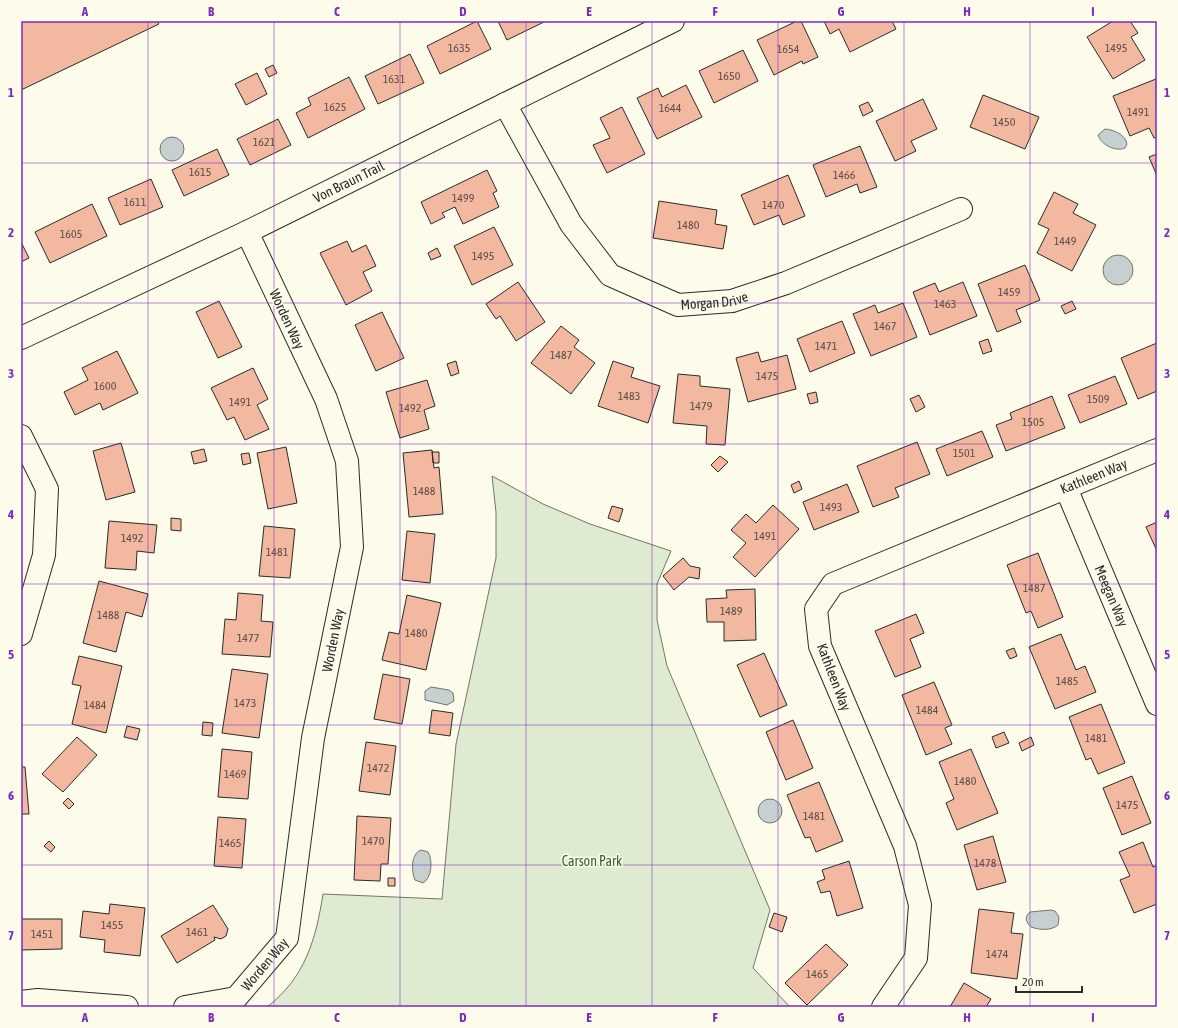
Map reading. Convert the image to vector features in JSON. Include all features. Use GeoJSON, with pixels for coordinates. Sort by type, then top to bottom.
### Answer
{"type":"FeatureCollection","features":[{"type":"Feature","properties":{"kind":"street","name":"Von Braun Trail"},"geometry":{"type":"LineString","coordinates":[[21,338],[247,232],[673,21]]}},
{"type":"Feature","properties":{"kind":"street","name":"Morgan Drive"},"geometry":{"type":"LineString","coordinates":[[506,104],[571,224],[610,275],[678,305],[732,301],[786,283],[961,209]]}},
{"type":"Feature","properties":{"kind":"street","name":"Worden Way"},"geometry":{"type":"LineString","coordinates":[[185,1007],[236,998],[286,938],[313,738],[352,547],[347,461],[326,399],[247,232]]}},
{"type":"Feature","properties":{"kind":"street"},"geometry":{"type":"LineString","coordinates":[[21,436],[47,489],[44,555],[21,634]]}},
{"type":"Feature","properties":{"kind":"street","name":"Kathleen Way"},"geometry":{"type":"LineString","coordinates":[[882,1007],[916,958],[920,906],[905,846],[820,646],[816,609],[833,584],[1157,450]]}},
{"type":"Feature","properties":{"kind":"street","name":"Meegan Way"},"geometry":{"type":"LineString","coordinates":[[1066,488],[1157,704]]}},
{"type":"Feature","properties":{"kind":"street"},"geometry":{"type":"LineString","coordinates":[[21,1002],[38,1000],[127,1007]]}},
{"type":"Feature","properties":{"kind":"green space","name":"Carson Park"},"geometry":{"type":"Polygon","coordinates":[[[492,476],[543,504],[590,524],[671,551],[657,584],[657,620],[667,666],[770,910],[753,968],[790,1007],[267,1007],[280,996],[291,983],[307,956],[317,927],[323,894],[442,899],[456,744],[496,558],[496,512],[492,476]]]}},
{"type":"Feature","properties":{"kind":"shaded area"},"geometry":{"type":"Polygon","coordinates":[[[1105,129],[1112,130],[1122,135],[1127,144],[1125,148],[1117,149],[1105,145],[1098,135],[1105,129]]]}},
{"type":"Feature","properties":{"kind":"shaded area"},"geometry":{"type":"Polygon","coordinates":[[[172,137],[181,140],[184,149],[181,158],[172,161],[163,158],[160,149],[163,140],[172,137]]]}},
{"type":"Feature","properties":{"kind":"shaded area"},"geometry":{"type":"Polygon","coordinates":[[[1118,255],[1129,259],[1133,270],[1129,281],[1118,285],[1107,281],[1103,270],[1107,259],[1118,255]]]}},
{"type":"Feature","properties":{"kind":"shaded area"},"geometry":{"type":"Polygon","coordinates":[[[431,687],[449,690],[453,693],[454,701],[447,705],[425,700],[425,691],[431,687]]]}},
{"type":"Feature","properties":{"kind":"shaded area"},"geometry":{"type":"Polygon","coordinates":[[[770,799],[779,802],[782,811],[779,820],[770,823],[761,820],[758,811],[761,802],[770,799]]]}},
{"type":"Feature","properties":{"kind":"shaded area"},"geometry":{"type":"Polygon","coordinates":[[[421,850],[428,852],[431,860],[430,873],[426,881],[423,883],[415,880],[413,872],[415,855],[421,850]]]}},
{"type":"Feature","properties":{"kind":"shaded area"},"geometry":{"type":"Polygon","coordinates":[[[1055,911],[1059,917],[1058,925],[1055,927],[1038,929],[1031,927],[1028,923],[1026,918],[1030,912],[1055,911]]]}},
{"type":"Feature","properties":{"kind":"building"},"geometry":{"type":"Polygon","coordinates":[[[21,21],[157,21],[159,24],[21,90],[21,21]]]}},
{"type":"Feature","properties":{"kind":"building"},"geometry":{"type":"Polygon","coordinates":[[[477,21],[491,49],[440,74],[427,46],[477,21]]]}},
{"type":"Feature","properties":{"kind":"building"},"geometry":{"type":"Polygon","coordinates":[[[498,21],[546,21],[507,40],[498,21]]]}},
{"type":"Feature","properties":{"kind":"building"},"geometry":{"type":"Polygon","coordinates":[[[797,21],[801,21],[818,57],[803,64],[802,61],[774,75],[757,40],[797,21]]]}},
{"type":"Feature","properties":{"kind":"building"},"geometry":{"type":"Polygon","coordinates":[[[824,21],[892,21],[896,29],[850,52],[839,29],[830,34],[824,21]]]}},
{"type":"Feature","properties":{"kind":"building"},"geometry":{"type":"Polygon","coordinates":[[[1113,21],[1130,21],[1138,33],[1131,37],[1145,60],[1113,79],[1087,37],[1113,21]]]}},
{"type":"Feature","properties":{"kind":"building"},"geometry":{"type":"Polygon","coordinates":[[[743,50],[758,81],[714,103],[699,71],[743,50]]]}},
{"type":"Feature","properties":{"kind":"building"},"geometry":{"type":"Polygon","coordinates":[[[410,54],[424,83],[378,104],[365,76],[410,54]]]}},
{"type":"Feature","properties":{"kind":"building"},"geometry":{"type":"Polygon","coordinates":[[[273,65],[277,73],[269,77],[265,69],[273,65]]]}},
{"type":"Feature","properties":{"kind":"building"},"geometry":{"type":"Polygon","coordinates":[[[257,73],[267,94],[246,105],[235,84],[257,73]]]}},
{"type":"Feature","properties":{"kind":"building"},"geometry":{"type":"Polygon","coordinates":[[[349,77],[365,109],[308,138],[296,113],[311,105],[308,98],[349,77]]]}},
{"type":"Feature","properties":{"kind":"building"},"geometry":{"type":"Polygon","coordinates":[[[1156,79],[1157,137],[1154,138],[1149,128],[1130,136],[1113,96],[1156,79]]]}},
{"type":"Feature","properties":{"kind":"building"},"geometry":{"type":"Polygon","coordinates":[[[686,85],[702,117],[657,139],[637,98],[658,88],[662,97],[686,85]]]}},
{"type":"Feature","properties":{"kind":"building"},"geometry":{"type":"Polygon","coordinates":[[[983,95],[1039,117],[1025,149],[970,127],[983,95]]]}},
{"type":"Feature","properties":{"kind":"building"},"geometry":{"type":"Polygon","coordinates":[[[923,99],[937,129],[911,141],[916,151],[895,161],[876,121],[923,99]]]}},
{"type":"Feature","properties":{"kind":"building"},"geometry":{"type":"Polygon","coordinates":[[[868,102],[873,111],[863,116],[859,106],[868,102]]]}},
{"type":"Feature","properties":{"kind":"building"},"geometry":{"type":"Polygon","coordinates":[[[622,107],[645,154],[607,173],[593,145],[610,138],[600,118],[622,107]]]}},
{"type":"Feature","properties":{"kind":"building"},"geometry":{"type":"Polygon","coordinates":[[[278,119],[291,145],[250,165],[237,139],[278,119]]]}},
{"type":"Feature","properties":{"kind":"building"},"geometry":{"type":"Polygon","coordinates":[[[860,146],[877,187],[860,193],[857,184],[826,197],[813,165],[860,146]]]}},
{"type":"Feature","properties":{"kind":"building"},"geometry":{"type":"Polygon","coordinates":[[[217,149],[229,175],[184,196],[172,170],[217,149]]]}},
{"type":"Feature","properties":{"kind":"building"},"geometry":{"type":"Polygon","coordinates":[[[1157,154],[1157,176],[1149,157],[1157,154]]]}},
{"type":"Feature","properties":{"kind":"building"},"geometry":{"type":"Polygon","coordinates":[[[487,170],[497,191],[493,193],[499,207],[463,224],[455,207],[442,213],[445,217],[431,224],[421,202],[487,170]]]}},
{"type":"Feature","properties":{"kind":"building"},"geometry":{"type":"Polygon","coordinates":[[[788,175],[805,216],[783,225],[779,215],[754,225],[741,195],[788,175]]]}},
{"type":"Feature","properties":{"kind":"building"},"geometry":{"type":"Polygon","coordinates":[[[151,179],[163,207],[120,225],[108,198],[151,179]]]}},
{"type":"Feature","properties":{"kind":"building"},"geometry":{"type":"Polygon","coordinates":[[[1054,192],[1078,204],[1073,213],[1096,225],[1072,271],[1037,253],[1049,229],[1038,224],[1054,192]]]}},
{"type":"Feature","properties":{"kind":"building"},"geometry":{"type":"Polygon","coordinates":[[[659,201],[717,210],[715,224],[727,226],[723,249],[653,238],[659,201]]]}},
{"type":"Feature","properties":{"kind":"building"},"geometry":{"type":"Polygon","coordinates":[[[92,204],[107,236],[50,263],[35,232],[92,204]]]}},
{"type":"Feature","properties":{"kind":"building"},"geometry":{"type":"Polygon","coordinates":[[[494,227],[513,265],[472,285],[454,246],[494,227]]]}},
{"type":"Feature","properties":{"kind":"building"},"geometry":{"type":"Polygon","coordinates":[[[347,241],[352,252],[366,245],[376,266],[363,272],[372,291],[346,305],[320,253],[347,241]]]}},
{"type":"Feature","properties":{"kind":"building"},"geometry":{"type":"Polygon","coordinates":[[[21,242],[29,258],[21,262],[21,242]]]}},
{"type":"Feature","properties":{"kind":"building"},"geometry":{"type":"Polygon","coordinates":[[[437,248],[441,256],[431,260],[428,253],[437,248]]]}},
{"type":"Feature","properties":{"kind":"building"},"geometry":{"type":"Polygon","coordinates":[[[1025,265],[1040,300],[1016,310],[1021,322],[997,332],[978,284],[1025,265]]]}},
{"type":"Feature","properties":{"kind":"building"},"geometry":{"type":"Polygon","coordinates":[[[518,282],[545,322],[516,341],[500,316],[496,319],[486,304],[518,282]]]}},
{"type":"Feature","properties":{"kind":"building"},"geometry":{"type":"Polygon","coordinates":[[[963,282],[977,316],[930,335],[913,292],[935,283],[939,292],[963,282]]]}},
{"type":"Feature","properties":{"kind":"building"},"geometry":{"type":"Polygon","coordinates":[[[219,301],[242,347],[218,358],[196,312],[219,301]]]}},
{"type":"Feature","properties":{"kind":"building"},"geometry":{"type":"Polygon","coordinates":[[[1072,301],[1076,309],[1065,314],[1061,306],[1072,301]]]}},
{"type":"Feature","properties":{"kind":"building"},"geometry":{"type":"Polygon","coordinates":[[[903,303],[917,337],[871,356],[853,314],[875,305],[878,313],[903,303]]]}},
{"type":"Feature","properties":{"kind":"building"},"geometry":{"type":"Polygon","coordinates":[[[382,312],[404,358],[376,371],[355,325],[382,312]]]}},
{"type":"Feature","properties":{"kind":"building"},"geometry":{"type":"Polygon","coordinates":[[[842,321],[855,353],[810,372],[797,339],[842,321]]]}},
{"type":"Feature","properties":{"kind":"building"},"geometry":{"type":"Polygon","coordinates":[[[561,326],[579,340],[574,347],[595,363],[571,394],[531,363],[561,326]]]}},
{"type":"Feature","properties":{"kind":"building"},"geometry":{"type":"Polygon","coordinates":[[[988,339],[992,351],[983,354],[979,342],[988,339]]]}},
{"type":"Feature","properties":{"kind":"building"},"geometry":{"type":"Polygon","coordinates":[[[1157,343],[1157,391],[1138,399],[1121,358],[1157,343]]]}},
{"type":"Feature","properties":{"kind":"building"},"geometry":{"type":"Polygon","coordinates":[[[117,351],[138,393],[103,410],[100,403],[75,415],[64,392],[88,380],[82,368],[117,351]]]}},
{"type":"Feature","properties":{"kind":"building"},"geometry":{"type":"Polygon","coordinates":[[[758,352],[761,362],[787,355],[796,389],[748,402],[736,358],[758,352]]]}},
{"type":"Feature","properties":{"kind":"building"},"geometry":{"type":"Polygon","coordinates":[[[456,361],[459,373],[451,376],[447,364],[456,361]]]}},
{"type":"Feature","properties":{"kind":"building"},"geometry":{"type":"Polygon","coordinates":[[[613,361],[634,368],[631,377],[660,386],[648,423],[598,406],[613,361]]]}},
{"type":"Feature","properties":{"kind":"building"},"geometry":{"type":"Polygon","coordinates":[[[253,368],[268,399],[257,405],[269,429],[245,440],[234,417],[227,420],[211,388],[253,368]]]}},
{"type":"Feature","properties":{"kind":"building"},"geometry":{"type":"Polygon","coordinates":[[[678,374],[700,376],[700,386],[730,389],[725,445],[706,444],[707,426],[673,423],[678,374]]]}},
{"type":"Feature","properties":{"kind":"building"},"geometry":{"type":"Polygon","coordinates":[[[1115,376],[1127,404],[1080,423],[1068,395],[1115,376]]]}},
{"type":"Feature","properties":{"kind":"building"},"geometry":{"type":"Polygon","coordinates":[[[427,380],[435,406],[424,410],[429,429],[400,438],[386,392],[427,380]]]}},
{"type":"Feature","properties":{"kind":"building"},"geometry":{"type":"Polygon","coordinates":[[[816,392],[818,402],[810,404],[807,394],[816,392]]]}},
{"type":"Feature","properties":{"kind":"building"},"geometry":{"type":"Polygon","coordinates":[[[919,395],[925,407],[916,412],[910,399],[919,395]]]}},
{"type":"Feature","properties":{"kind":"building"},"geometry":{"type":"Polygon","coordinates":[[[1052,396],[1065,428],[1006,451],[996,425],[1012,419],[1010,413],[1052,396]]]}},
{"type":"Feature","properties":{"kind":"building"},"geometry":{"type":"Polygon","coordinates":[[[982,431],[993,457],[947,476],[936,449],[982,431]]]}},
{"type":"Feature","properties":{"kind":"building"},"geometry":{"type":"Polygon","coordinates":[[[917,442],[930,474],[895,488],[899,497],[873,507],[857,466],[917,442]]]}},
{"type":"Feature","properties":{"kind":"building"},"geometry":{"type":"Polygon","coordinates":[[[121,443],[135,492],[106,500],[93,451],[121,443]]]}},
{"type":"Feature","properties":{"kind":"building"},"geometry":{"type":"Polygon","coordinates":[[[286,447],[297,503],[268,509],[257,453],[286,447]]]}},
{"type":"Feature","properties":{"kind":"building"},"geometry":{"type":"Polygon","coordinates":[[[204,449],[207,461],[194,464],[191,452],[204,449]]]}},
{"type":"Feature","properties":{"kind":"building"},"geometry":{"type":"Polygon","coordinates":[[[432,450],[434,468],[439,467],[443,514],[409,517],[403,453],[432,450]]]}},
{"type":"Feature","properties":{"kind":"building"},"geometry":{"type":"Polygon","coordinates":[[[432,452],[439,452],[439,463],[433,463],[432,452]]]}},
{"type":"Feature","properties":{"kind":"building"},"geometry":{"type":"Polygon","coordinates":[[[249,453],[251,463],[243,465],[241,454],[249,453]]]}},
{"type":"Feature","properties":{"kind":"building"},"geometry":{"type":"Polygon","coordinates":[[[720,456],[728,462],[718,472],[711,465],[720,456]]]}},
{"type":"Feature","properties":{"kind":"building"},"geometry":{"type":"Polygon","coordinates":[[[799,481],[802,489],[794,493],[791,485],[799,481]]]}},
{"type":"Feature","properties":{"kind":"building"},"geometry":{"type":"Polygon","coordinates":[[[847,484],[859,512],[814,530],[803,502],[847,484]]]}},
{"type":"Feature","properties":{"kind":"building"},"geometry":{"type":"Polygon","coordinates":[[[773,505],[799,529],[755,577],[733,557],[746,543],[731,530],[746,514],[756,523],[773,505]]]}},
{"type":"Feature","properties":{"kind":"building"},"geometry":{"type":"Polygon","coordinates":[[[612,506],[623,509],[619,522],[608,518],[612,506]]]}},
{"type":"Feature","properties":{"kind":"building"},"geometry":{"type":"Polygon","coordinates":[[[171,518],[181,519],[181,531],[171,530],[171,518]]]}},
{"type":"Feature","properties":{"kind":"building"},"geometry":{"type":"Polygon","coordinates":[[[109,521],[157,525],[154,553],[137,551],[136,570],[105,568],[109,521]]]}},
{"type":"Feature","properties":{"kind":"building"},"geometry":{"type":"Polygon","coordinates":[[[1157,522],[1157,551],[1146,527],[1157,522]]]}},
{"type":"Feature","properties":{"kind":"building"},"geometry":{"type":"Polygon","coordinates":[[[264,526],[295,529],[290,578],[259,576],[264,526]]]}},
{"type":"Feature","properties":{"kind":"building"},"geometry":{"type":"Polygon","coordinates":[[[407,531],[435,534],[430,583],[402,580],[407,531]]]}},
{"type":"Feature","properties":{"kind":"building"},"geometry":{"type":"Polygon","coordinates":[[[1038,553],[1063,617],[1038,628],[1031,611],[1026,613],[1007,565],[1038,553]]]}},
{"type":"Feature","properties":{"kind":"building"},"geometry":{"type":"Polygon","coordinates":[[[683,558],[690,566],[700,568],[699,579],[689,577],[674,590],[663,576],[683,558]]]}},
{"type":"Feature","properties":{"kind":"building"},"geometry":{"type":"Polygon","coordinates":[[[99,581],[148,594],[142,617],[126,612],[116,652],[83,643],[99,581]]]}},
{"type":"Feature","properties":{"kind":"building"},"geometry":{"type":"Polygon","coordinates":[[[755,589],[756,640],[724,641],[724,622],[707,622],[706,599],[727,598],[726,590],[755,589]]]}},
{"type":"Feature","properties":{"kind":"building"},"geometry":{"type":"Polygon","coordinates":[[[238,593],[263,595],[261,621],[273,622],[270,657],[222,654],[225,619],[236,620],[238,593]]]}},
{"type":"Feature","properties":{"kind":"building"},"geometry":{"type":"Polygon","coordinates":[[[407,595],[441,603],[426,670],[382,660],[389,632],[399,634],[407,595]]]}},
{"type":"Feature","properties":{"kind":"building"},"geometry":{"type":"Polygon","coordinates":[[[916,614],[924,633],[910,639],[921,667],[895,677],[875,631],[916,614]]]}},
{"type":"Feature","properties":{"kind":"building"},"geometry":{"type":"Polygon","coordinates":[[[1061,634],[1076,670],[1085,666],[1096,692],[1055,709],[1029,647],[1061,634]]]}},
{"type":"Feature","properties":{"kind":"building"},"geometry":{"type":"Polygon","coordinates":[[[1014,648],[1017,656],[1010,659],[1006,651],[1014,648]]]}},
{"type":"Feature","properties":{"kind":"building"},"geometry":{"type":"Polygon","coordinates":[[[764,653],[787,705],[760,717],[737,665],[764,653]]]}},
{"type":"Feature","properties":{"kind":"building"},"geometry":{"type":"Polygon","coordinates":[[[79,656],[122,666],[106,733],[72,724],[81,686],[72,684],[79,656]]]}},
{"type":"Feature","properties":{"kind":"building"},"geometry":{"type":"Polygon","coordinates":[[[232,669],[268,674],[259,738],[222,733],[232,669]]]}},
{"type":"Feature","properties":{"kind":"building"},"geometry":{"type":"Polygon","coordinates":[[[383,674],[410,679],[402,724],[374,719],[383,674]]]}},
{"type":"Feature","properties":{"kind":"building"},"geometry":{"type":"Polygon","coordinates":[[[934,682],[952,725],[945,728],[952,744],[926,755],[902,695],[934,682]]]}},
{"type":"Feature","properties":{"kind":"building"},"geometry":{"type":"Polygon","coordinates":[[[1101,704],[1125,763],[1098,774],[1091,758],[1086,760],[1069,717],[1101,704]]]}},
{"type":"Feature","properties":{"kind":"building"},"geometry":{"type":"Polygon","coordinates":[[[432,710],[453,713],[450,736],[429,733],[432,710]]]}},
{"type":"Feature","properties":{"kind":"building"},"geometry":{"type":"Polygon","coordinates":[[[793,720],[813,768],[786,780],[766,732],[793,720]]]}},
{"type":"Feature","properties":{"kind":"building"},"geometry":{"type":"Polygon","coordinates":[[[203,722],[213,723],[212,736],[202,735],[203,722]]]}},
{"type":"Feature","properties":{"kind":"building"},"geometry":{"type":"Polygon","coordinates":[[[127,726],[140,729],[137,740],[124,737],[127,726]]]}},
{"type":"Feature","properties":{"kind":"building"},"geometry":{"type":"Polygon","coordinates":[[[1004,732],[1009,743],[996,748],[992,737],[1004,732]]]}},
{"type":"Feature","properties":{"kind":"building"},"geometry":{"type":"Polygon","coordinates":[[[77,737],[97,755],[63,792],[42,774],[77,737]]]}},
{"type":"Feature","properties":{"kind":"building"},"geometry":{"type":"Polygon","coordinates":[[[1031,737],[1034,745],[1022,751],[1019,743],[1031,737]]]}},
{"type":"Feature","properties":{"kind":"building"},"geometry":{"type":"Polygon","coordinates":[[[366,742],[396,746],[390,795],[359,791],[366,742]]]}},
{"type":"Feature","properties":{"kind":"building"},"geometry":{"type":"Polygon","coordinates":[[[222,749],[252,752],[248,799],[218,797],[222,749]]]}},
{"type":"Feature","properties":{"kind":"building"},"geometry":{"type":"Polygon","coordinates":[[[971,749],[998,813],[957,830],[946,803],[954,799],[939,762],[971,749]]]}},
{"type":"Feature","properties":{"kind":"building"},"geometry":{"type":"Polygon","coordinates":[[[21,767],[25,767],[29,814],[21,814],[21,767]]]}},
{"type":"Feature","properties":{"kind":"building"},"geometry":{"type":"Polygon","coordinates":[[[1132,776],[1151,823],[1122,835],[1103,788],[1132,776]]]}},
{"type":"Feature","properties":{"kind":"building"},"geometry":{"type":"Polygon","coordinates":[[[819,782],[843,841],[816,852],[810,837],[805,838],[787,795],[819,782]]]}},
{"type":"Feature","properties":{"kind":"building"},"geometry":{"type":"Polygon","coordinates":[[[68,798],[74,804],[69,809],[63,803],[68,798]]]}},
{"type":"Feature","properties":{"kind":"building"},"geometry":{"type":"Polygon","coordinates":[[[357,816],[391,818],[388,864],[381,864],[380,881],[354,880],[357,816]]]}},
{"type":"Feature","properties":{"kind":"building"},"geometry":{"type":"Polygon","coordinates":[[[218,817],[246,819],[242,868],[214,866],[218,817]]]}},
{"type":"Feature","properties":{"kind":"building"},"geometry":{"type":"Polygon","coordinates":[[[993,836],[1006,882],[977,890],[964,845],[993,836]]]}},
{"type":"Feature","properties":{"kind":"building"},"geometry":{"type":"Polygon","coordinates":[[[49,841],[55,847],[51,852],[44,846],[49,841]]]}},
{"type":"Feature","properties":{"kind":"building"},"geometry":{"type":"Polygon","coordinates":[[[1143,842],[1153,867],[1157,865],[1157,904],[1134,913],[1120,880],[1130,876],[1119,852],[1143,842]]]}},
{"type":"Feature","properties":{"kind":"building"},"geometry":{"type":"Polygon","coordinates":[[[849,861],[863,908],[837,916],[830,891],[821,893],[817,882],[825,879],[822,870],[849,861]]]}},
{"type":"Feature","properties":{"kind":"building"},"geometry":{"type":"Polygon","coordinates":[[[388,878],[395,878],[395,886],[388,886],[388,878]]]}},
{"type":"Feature","properties":{"kind":"building"},"geometry":{"type":"Polygon","coordinates":[[[110,904],[145,908],[140,956],[104,952],[105,940],[80,937],[83,911],[109,914],[110,904]]]}},
{"type":"Feature","properties":{"kind":"building"},"geometry":{"type":"Polygon","coordinates":[[[213,905],[228,929],[226,936],[221,939],[214,937],[215,940],[177,963],[161,936],[213,905]]]}},
{"type":"Feature","properties":{"kind":"building"},"geometry":{"type":"Polygon","coordinates":[[[979,909],[1014,913],[1011,933],[1023,934],[1017,979],[971,973],[979,909]]]}},
{"type":"Feature","properties":{"kind":"building"},"geometry":{"type":"Polygon","coordinates":[[[774,913],[787,917],[782,932],[769,927],[774,913]]]}},
{"type":"Feature","properties":{"kind":"building"},"geometry":{"type":"Polygon","coordinates":[[[21,919],[62,919],[62,949],[21,950],[21,919]]]}},
{"type":"Feature","properties":{"kind":"building"},"geometry":{"type":"Polygon","coordinates":[[[826,944],[848,965],[807,1005],[785,983],[826,944]]]}},
{"type":"Feature","properties":{"kind":"building"},"geometry":{"type":"Polygon","coordinates":[[[964,983],[991,999],[986,1007],[950,1007],[964,983]]]}}]}
